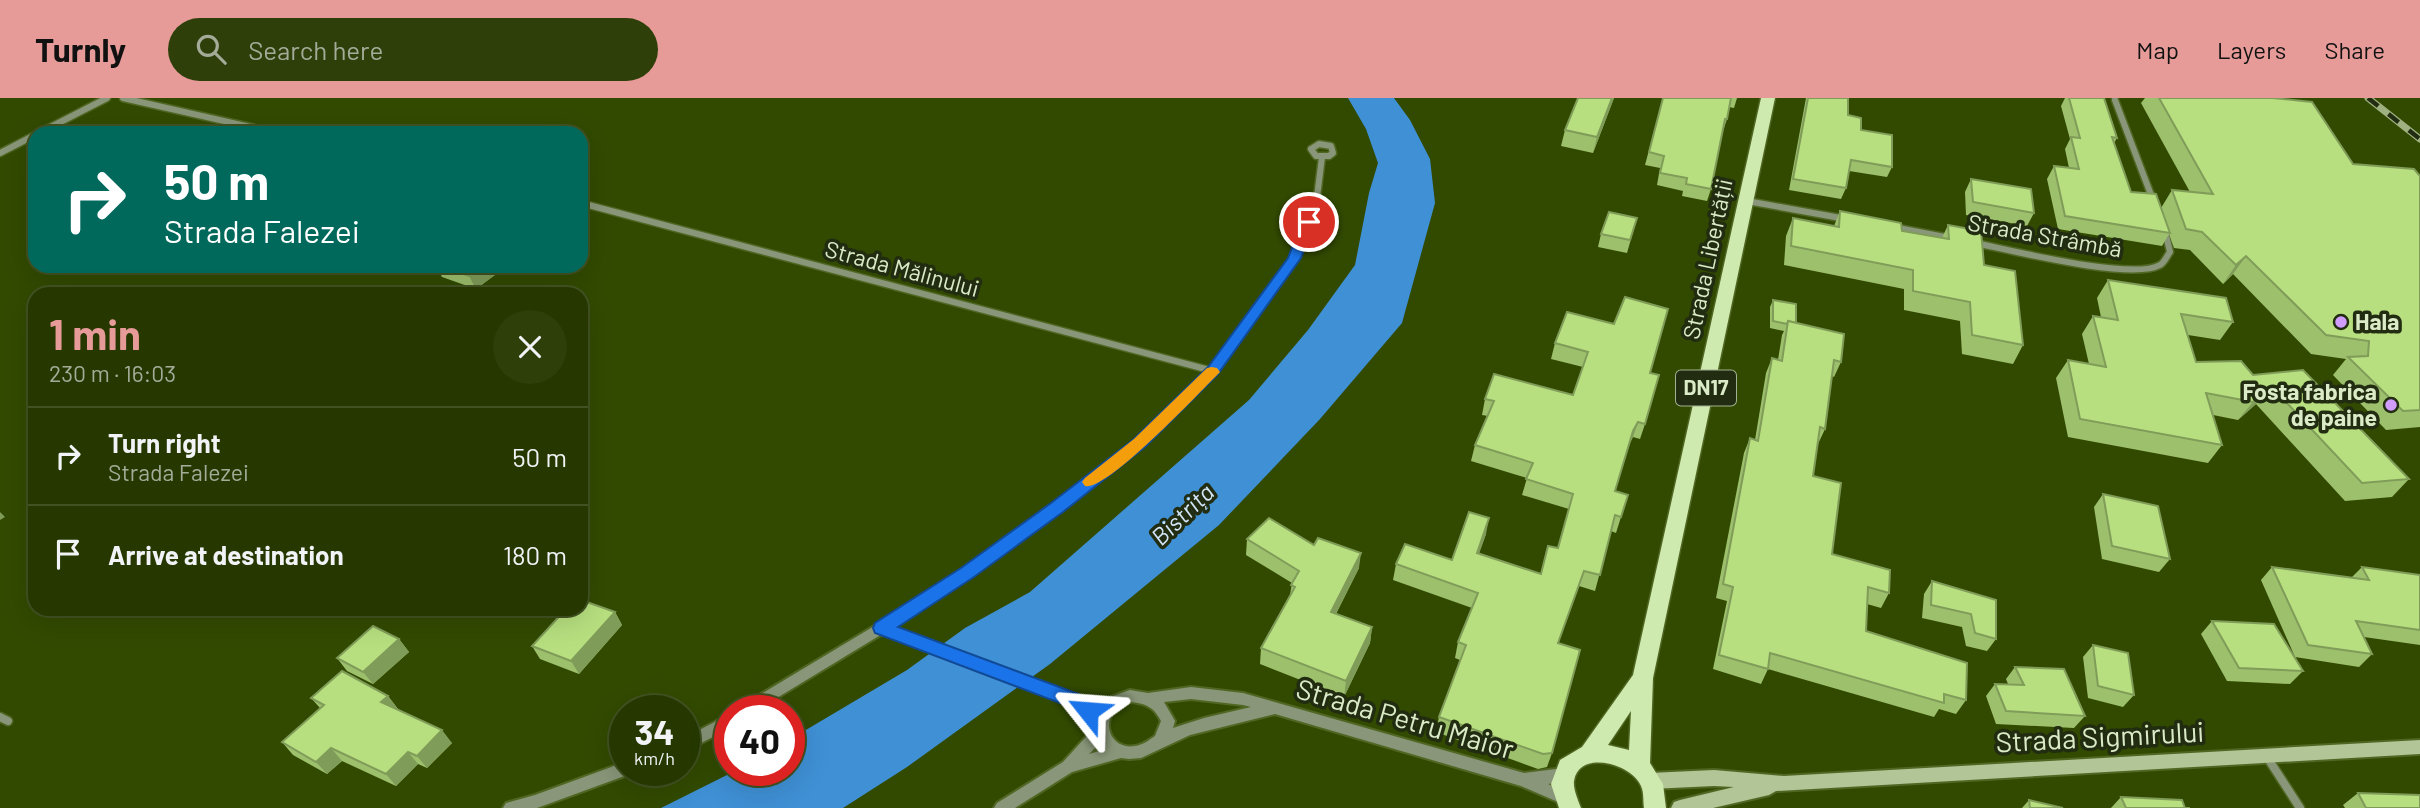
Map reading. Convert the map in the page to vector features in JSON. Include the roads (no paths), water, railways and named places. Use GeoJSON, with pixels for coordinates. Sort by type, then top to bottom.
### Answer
{"type":"FeatureCollection","features":[{"type":"Feature","properties":{"kind":"main road","name":"Strada Libertății"},"geometry":{"type":"LineString","coordinates":[[1644,774],[1643,678],[1768,98]]}},
{"type":"Feature","properties":{"kind":"main road","name":"Strada Libertății"},"geometry":{"type":"LineString","coordinates":[[1590,753],[1643,678]]}},
{"type":"Feature","properties":{"kind":"main road","name":"Strada Sigmirului"},"geometry":{"type":"LineString","coordinates":[[1590,753],[1615,754],[1644,774],[1784,784],[2420,747]]}},
{"type":"Feature","properties":{"kind":"main road"},"geometry":{"type":"LineString","coordinates":[[1567,803],[1564,775],[1578,757],[1590,753]]}},
{"type":"Feature","properties":{"kind":"main road"},"geometry":{"type":"LineString","coordinates":[[1644,774],[1655,793],[1655,808]]}},
{"type":"Feature","properties":{"kind":"main road","name":"Strada Sigmirului"},"geometry":{"type":"LineString","coordinates":[[1681,808],[1784,784]]}},
{"type":"Feature","properties":{"kind":"street"},"geometry":{"type":"LineString","coordinates":[[53,126],[107,98]]}},
{"type":"Feature","properties":{"kind":"street"},"geometry":{"type":"LineString","coordinates":[[123,98],[246,126]]}},
{"type":"Feature","properties":{"kind":"street"},"geometry":{"type":"LineString","coordinates":[[2115,100],[2154,202]]}},
{"type":"Feature","properties":{"kind":"street"},"geometry":{"type":"LineString","coordinates":[[0,153],[28,139]]}},
{"type":"Feature","properties":{"kind":"street"},"geometry":{"type":"LineString","coordinates":[[771,695],[945,589],[1057,508],[1140,443],[1213,371],[1294,258],[1316,205],[1322,157]]}},
{"type":"Feature","properties":{"kind":"street"},"geometry":{"type":"LineString","coordinates":[[1747,201],[1856,221]]}},
{"type":"Feature","properties":{"kind":"street","name":"Strada Mălinului"},"geometry":{"type":"LineString","coordinates":[[588,205],[1213,371]]}},
{"type":"Feature","properties":{"kind":"street","name":"Strada Strâmbă"},"geometry":{"type":"LineString","coordinates":[[1883,226],[2115,268],[2145,269],[2160,265],[2170,252],[2163,228]]}},
{"type":"Feature","properties":{"kind":"street"},"geometry":{"type":"LineString","coordinates":[[881,628],[1069,699],[1111,704],[1130,695],[1151,698],[1160,704],[1168,721],[1162,739],[1144,752],[1122,751],[1068,767],[1002,808]]}},
{"type":"Feature","properties":{"kind":"street","name":"Strada Petru Maior"},"geometry":{"type":"LineString","coordinates":[[1151,698],[1191,693],[1243,699],[1523,780],[1567,803]]}},
{"type":"Feature","properties":{"kind":"street"},"geometry":{"type":"LineString","coordinates":[[1069,699],[1101,726],[1112,746],[1122,751]]}},
{"type":"Feature","properties":{"kind":"street"},"geometry":{"type":"LineString","coordinates":[[1068,767],[1101,726],[1111,704]]}},
{"type":"Feature","properties":{"kind":"street","name":"Strada Petru Maior"},"geometry":{"type":"LineString","coordinates":[[1162,739],[1195,727],[1273,709]]}},
{"type":"Feature","properties":{"kind":"street"},"geometry":{"type":"LineString","coordinates":[[2267,757],[2300,808]]}},
{"type":"Feature","properties":{"kind":"street"},"geometry":{"type":"LineString","coordinates":[[511,808],[535,802],[609,774]]}},
{"type":"Feature","properties":{"kind":"street","name":"Strada Petru Maior"},"geometry":{"type":"LineString","coordinates":[[1523,780],[1564,775]]}},
{"type":"Feature","properties":{"kind":"water","name":"Bistrița"},"geometry":{"type":"Polygon","coordinates":[[[1348,98],[1394,98],[1410,120],[1430,159],[1435,203],[1402,323],[1320,419],[1219,525],[1050,664],[907,767],[843,808],[661,808],[714,782],[714,786],[805,786],[805,731],[907,670],[965,628],[1030,592],[1249,400],[1308,330],[1355,265],[1369,193],[1378,163],[1366,129],[1348,98]]]}},
{"type":"Feature","properties":{"kind":"railway"},"geometry":{"type":"LineString","coordinates":[[2368,98],[2420,139]]}},
{"type":"Feature","properties":{"kind":"place","name":"Hala"},"geometry":{"type":"Point","coordinates":[2341,322]}},
{"type":"Feature","properties":{"kind":"place","name":"Fosta fabrica de paine"},"geometry":{"type":"Point","coordinates":[2391,405]}}]}
